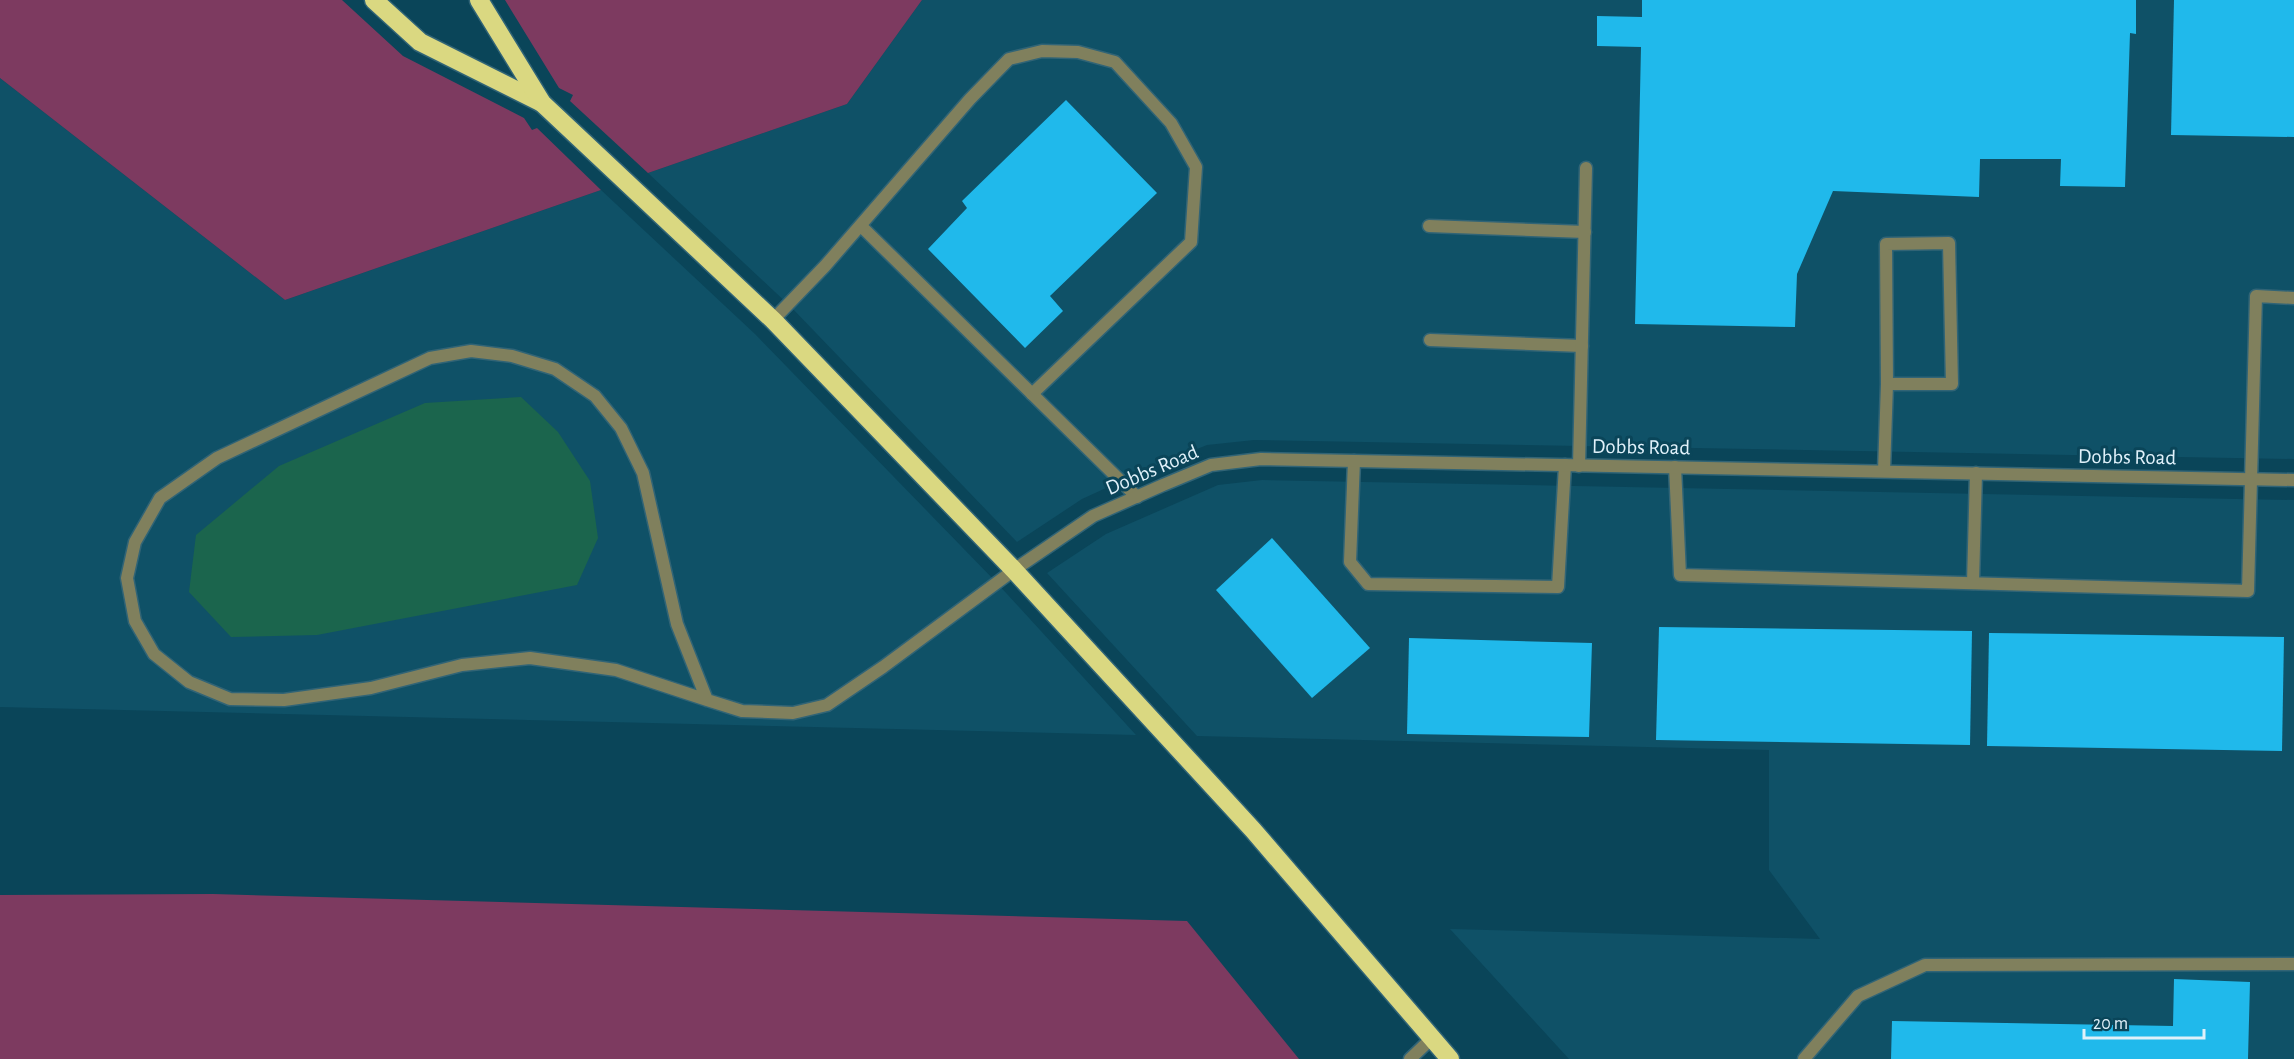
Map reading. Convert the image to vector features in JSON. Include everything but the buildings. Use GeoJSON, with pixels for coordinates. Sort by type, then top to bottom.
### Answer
{"type":"FeatureCollection","features":[{"type":"Feature","properties":{"kind":"highway"},"geometry":{"type":"LineString","coordinates":[[374,0],[420,42],[542,103]]}},
{"type":"Feature","properties":{"kind":"highway"},"geometry":{"type":"LineString","coordinates":[[479,0],[542,103],[773,320],[1014,570],[1253,830],[1450,1059]]}},
{"type":"Feature","properties":{"kind":"street"},"geometry":{"type":"LineString","coordinates":[[773,320],[861,225],[970,99],[1009,59],[1042,51],[1054,51],[1078,52],[1115,62],[1171,123],[1196,167],[1191,242],[1032,394]]}},
{"type":"Feature","properties":{"kind":"street"},"geometry":{"type":"LineString","coordinates":[[1579,466],[1586,168]]}},
{"type":"Feature","properties":{"kind":"street"},"geometry":{"type":"LineString","coordinates":[[861,225],[1137,497]]}},
{"type":"Feature","properties":{"kind":"street"},"geometry":{"type":"LineString","coordinates":[[1429,226],[1585,232]]}},
{"type":"Feature","properties":{"kind":"street"},"geometry":{"type":"LineString","coordinates":[[1884,471],[1887,384],[1886,244],[1949,243],[1952,384],[1887,384]]}},
{"type":"Feature","properties":{"kind":"street"},"geometry":{"type":"LineString","coordinates":[[1675,467],[1680,575],[2248,591],[2256,296],[2294,298]]}},
{"type":"Feature","properties":{"kind":"street"},"geometry":{"type":"LineString","coordinates":[[1430,340],[1582,346]]}},
{"type":"Feature","properties":{"kind":"street","name":"Dobbs Road"},"geometry":{"type":"LineString","coordinates":[[707,700],[677,624],[643,473],[621,428],[595,396],[555,369],[512,356],[471,351],[430,358],[217,458],[160,498],[135,542],[127,578],[135,621],[154,654],[189,682],[230,699],[284,700],[370,688],[462,665],[530,658],[616,670],[707,700],[742,711],[793,713],[827,705],[1093,516],[1211,465],[1261,459],[2294,480]]}},
{"type":"Feature","properties":{"kind":"street"},"geometry":{"type":"LineString","coordinates":[[1354,461],[1350,562],[1368,584],[1558,587],[1564,465]]}},
{"type":"Feature","properties":{"kind":"street"},"geometry":{"type":"LineString","coordinates":[[1973,583],[1976,473]]}},
{"type":"Feature","properties":{"kind":"street"},"geometry":{"type":"LineString","coordinates":[[1804,1059],[1858,996],[1925,965],[2294,964]]}},
{"type":"Feature","properties":{"kind":"street"},"geometry":{"type":"LineString","coordinates":[[1410,1059],[1432,1038]]}},
{"type":"Feature","properties":{"kind":"shaded area"},"geometry":{"type":"Polygon","coordinates":[[[0,0],[342,0],[403,56],[524,118],[532,130],[537,128],[601,190],[285,300],[0,78],[0,0]]]}},
{"type":"Feature","properties":{"kind":"shaded area"},"geometry":{"type":"Polygon","coordinates":[[[505,0],[922,0],[847,104],[648,173],[570,101],[573,95],[559,88],[505,0]]]}},
{"type":"Feature","properties":{"kind":"shaded area"},"geometry":{"type":"Polygon","coordinates":[[[922,0],[2294,0],[2294,459],[1254,440],[1207,445],[1152,467],[1082,499],[1017,542],[791,307],[648,173],[847,104],[922,0]]]}},
{"type":"Feature","properties":{"kind":"shaded area"},"geometry":{"type":"Polygon","coordinates":[[[0,78],[285,300],[601,190],[755,334],[996,582],[1136,735],[0,707],[0,78]]]}},
{"type":"Feature","properties":{"kind":"shaded area"},"geometry":{"type":"Polygon","coordinates":[[[521,397],[558,432],[590,481],[598,538],[577,585],[317,635],[231,637],[189,592],[196,535],[279,466],[425,403],[521,397]]]}},
{"type":"Feature","properties":{"kind":"shaded area"},"geometry":{"type":"Polygon","coordinates":[[[1262,480],[2294,500],[2294,1059],[1569,1059],[1450,929],[1820,939],[1769,870],[1769,750],[1197,736],[1047,573],[1106,534],[1218,485],[1262,480]]]}},
{"type":"Feature","properties":{"kind":"shaded area"},"geometry":{"type":"Polygon","coordinates":[[[213,894],[1187,921],[1299,1059],[0,1059],[0,895],[213,894]]]}}]}
